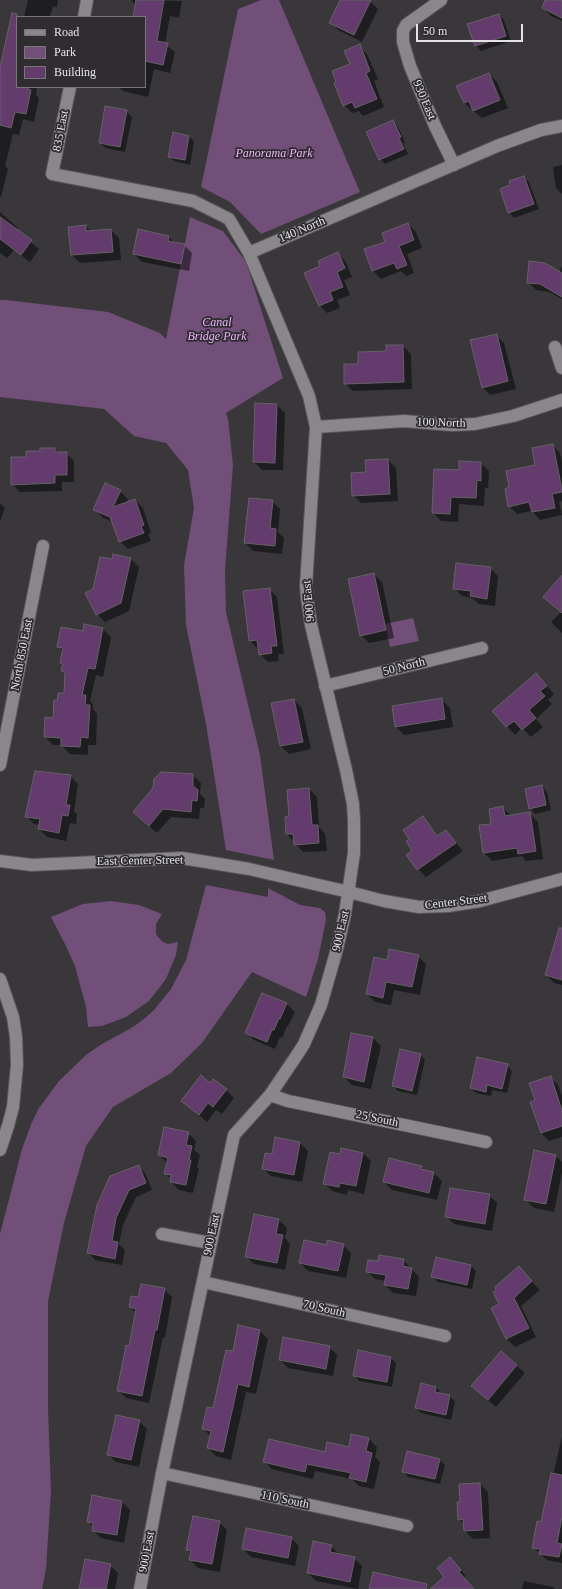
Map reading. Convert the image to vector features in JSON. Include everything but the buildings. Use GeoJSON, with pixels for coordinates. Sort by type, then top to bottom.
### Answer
{"type":"FeatureCollection","features":[{"type":"Feature","properties":{"kind":"street"},"geometry":{"type":"LineString","coordinates":[[84,16],[87,0]]}},
{"type":"Feature","properties":{"kind":"street","name":"930 East"},"geometry":{"type":"LineString","coordinates":[[441,0],[411,21],[403,31],[404,50],[435,126],[454,165]]}},
{"type":"Feature","properties":{"kind":"street","name":"835 East"},"geometry":{"type":"LineString","coordinates":[[70,88],[52,174],[193,202],[229,219],[250,253]]}},
{"type":"Feature","properties":{"kind":"street","name":"140 North"},"geometry":{"type":"LineString","coordinates":[[250,253],[511,140],[541,130],[562,126]]}},
{"type":"Feature","properties":{"kind":"street","name":"900 East"},"geometry":{"type":"LineString","coordinates":[[140,1589],[162,1473],[234,1135],[270,1095],[304,1044],[321,1005],[337,949],[349,892],[354,853],[352,804],[311,626],[306,586],[316,427],[309,396],[250,253]]}},
{"type":"Feature","properties":{"kind":"street"},"geometry":{"type":"LineString","coordinates":[[555,347],[562,368]]}},
{"type":"Feature","properties":{"kind":"street","name":"100 North"},"geometry":{"type":"LineString","coordinates":[[316,427],[404,421],[452,425],[475,424],[513,416],[562,400]]}},
{"type":"Feature","properties":{"kind":"street","name":"North 850 East"},"geometry":{"type":"LineString","coordinates":[[0,765],[43,546]]}},
{"type":"Feature","properties":{"kind":"street","name":"50 North"},"geometry":{"type":"LineString","coordinates":[[325,686],[482,648]]}},
{"type":"Feature","properties":{"kind":"street","name":"East Center Street"},"geometry":{"type":"LineString","coordinates":[[0,862],[32,865],[182,858],[249,869],[349,892]]}},
{"type":"Feature","properties":{"kind":"street","name":"Center Street"},"geometry":{"type":"LineString","coordinates":[[349,892],[384,901],[419,907],[448,906],[480,901],[562,879]]}},
{"type":"Feature","properties":{"kind":"street"},"geometry":{"type":"LineString","coordinates":[[0,979],[13,1017],[16,1037],[17,1065],[13,1107],[0,1150]]}},
{"type":"Feature","properties":{"kind":"street","name":"25 South"},"geometry":{"type":"LineString","coordinates":[[270,1095],[288,1101],[486,1142]]}},
{"type":"Feature","properties":{"kind":"street"},"geometry":{"type":"LineString","coordinates":[[162,1234],[210,1244]]}},
{"type":"Feature","properties":{"kind":"street","name":"70 South"},"geometry":{"type":"LineString","coordinates":[[203,1282],[445,1336]]}},
{"type":"Feature","properties":{"kind":"street","name":"110 South"},"geometry":{"type":"LineString","coordinates":[[162,1473],[407,1526]]}},
{"type":"Feature","properties":{"kind":"green space","name":"Panorama Park"},"geometry":{"type":"Polygon","coordinates":[[[261,0],[279,0],[360,192],[261,234],[230,202],[201,187],[238,9],[261,0]]]}},
{"type":"Feature","properties":{"kind":"green space","name":"Canal Bridge Park"},"geometry":{"type":"Polygon","coordinates":[[[190,217],[223,231],[246,262],[283,378],[226,413],[233,465],[225,571],[226,612],[260,755],[274,860],[226,850],[206,724],[186,625],[184,565],[194,508],[188,470],[166,443],[134,436],[104,409],[0,397],[0,300],[108,312],[160,333],[166,339],[190,217]]]}},
{"type":"Feature","properties":{"kind":"green space"},"geometry":{"type":"Polygon","coordinates":[[[413,618],[419,641],[390,647],[385,624],[413,618]]]}},
{"type":"Feature","properties":{"kind":"green space"},"geometry":{"type":"Polygon","coordinates":[[[206,885],[268,897],[268,888],[300,905],[320,908],[325,912],[326,920],[318,959],[306,997],[252,972],[202,1043],[171,1073],[113,1107],[86,1146],[64,1223],[48,1301],[48,1409],[51,1490],[46,1569],[42,1589],[0,1589],[0,1234],[22,1149],[39,1108],[59,1081],[86,1055],[144,1019],[154,1010],[171,989],[186,960],[206,885]]]}},
{"type":"Feature","properties":{"kind":"green space"},"geometry":{"type":"Polygon","coordinates":[[[111,901],[139,905],[162,914],[156,924],[157,936],[163,942],[168,944],[178,942],[176,955],[166,979],[149,1001],[126,1017],[102,1026],[88,1027],[86,1007],[75,966],[51,917],[83,904],[111,901]]]}}]}
